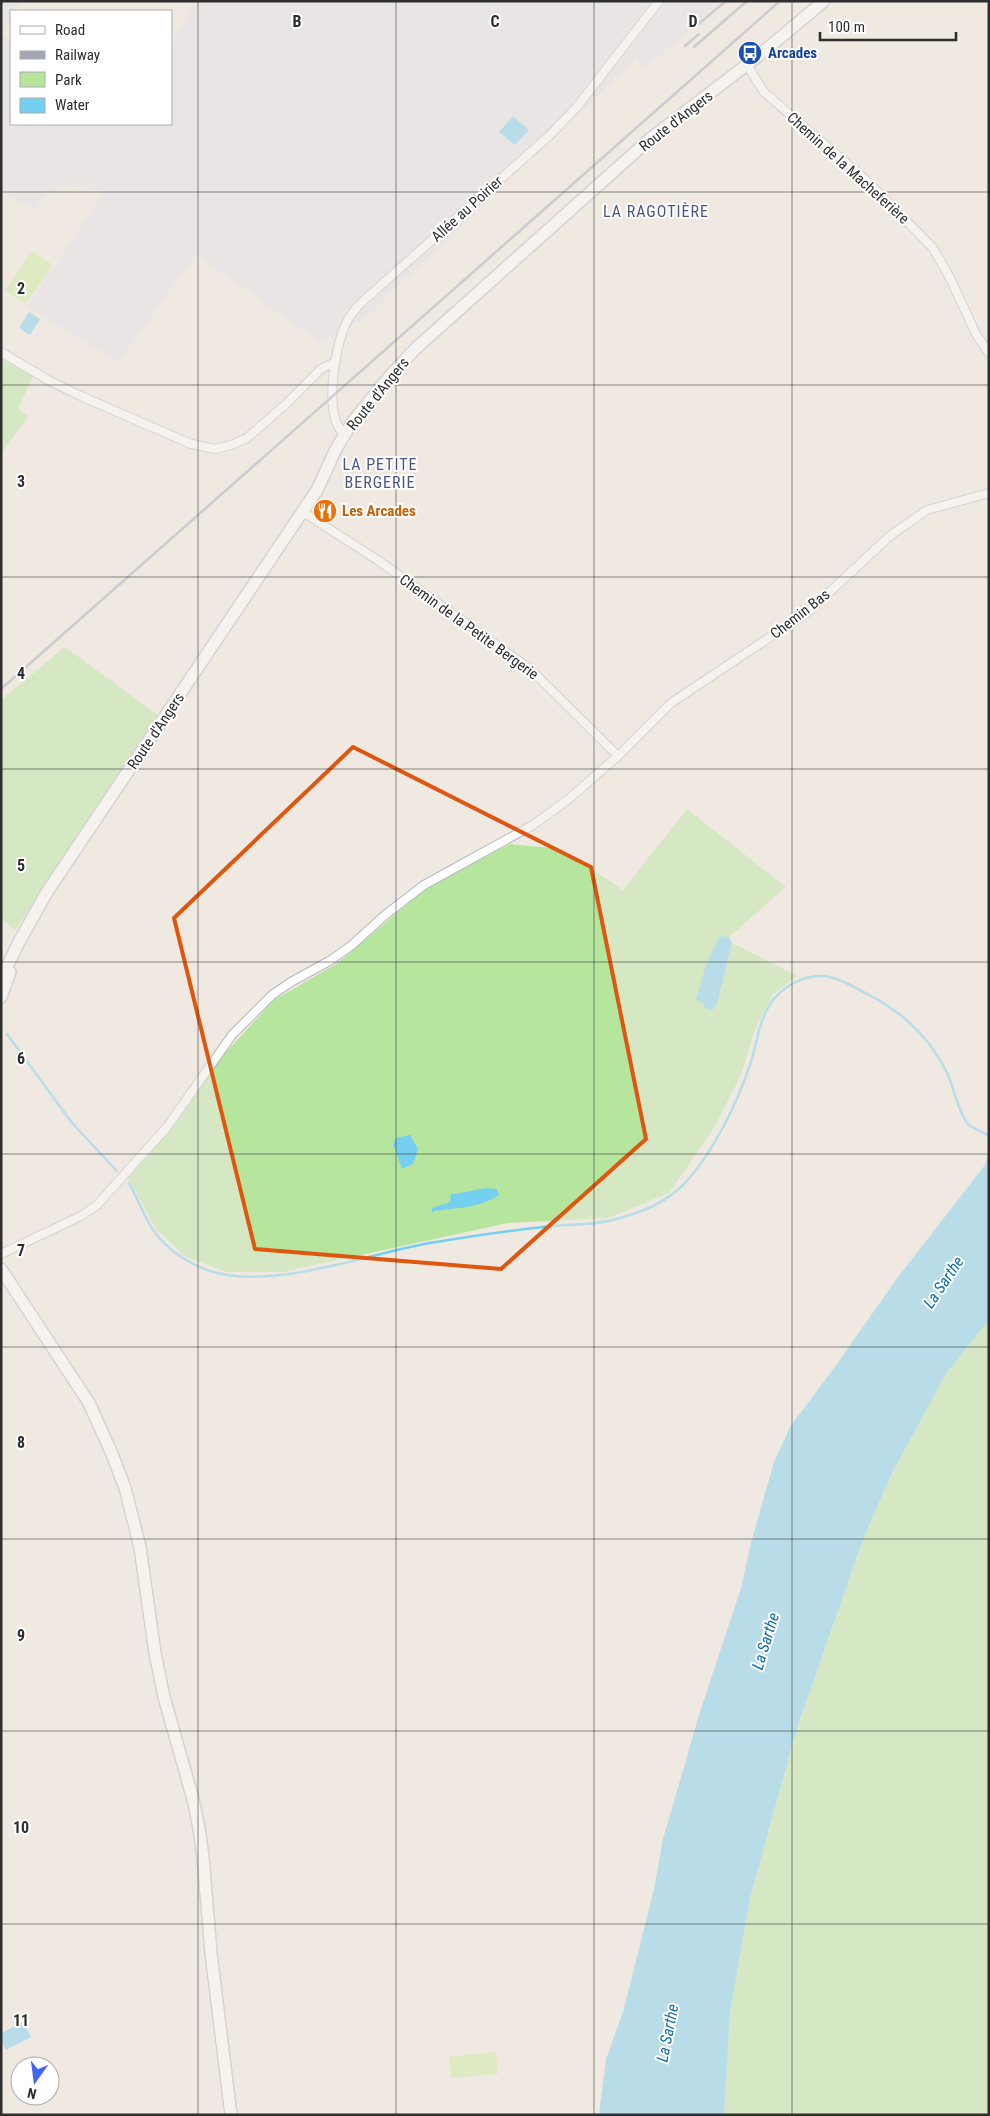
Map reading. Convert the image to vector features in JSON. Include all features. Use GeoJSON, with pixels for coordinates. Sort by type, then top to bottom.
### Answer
{"type":"FeatureCollection","features":[{"type":"Feature","properties":{"kind":"street","name":"Allée au Poirier"},"geometry":{"type":"LineString","coordinates":[[344,436],[336,422],[333,410],[335,362],[342,332],[351,314],[358,305],[550,135],[576,108],[659,1]]}},
{"type":"Feature","properties":{"kind":"street","name":"Route d'Angers"},"geometry":{"type":"LineString","coordinates":[[1,980],[19,942],[47,892],[320,486],[344,436],[358,415],[389,377],[427,338],[657,134],[747,65],[824,1]]}},
{"type":"Feature","properties":{"kind":"street","name":"Chemin de la Macheferière"},"geometry":{"type":"LineString","coordinates":[[747,65],[764,92],[867,181],[933,248],[950,278],[976,334],[989,353]]}},
{"type":"Feature","properties":{"kind":"street"},"geometry":{"type":"LineString","coordinates":[[1,352],[48,380],[83,397],[192,444],[215,449],[232,445],[247,438],[286,404],[321,369],[335,362]]}},
{"type":"Feature","properties":{"kind":"street","name":"Chemin Bas"},"geometry":{"type":"LineString","coordinates":[[1,1254],[81,1216],[97,1205],[167,1127],[232,1034],[272,995],[331,960],[352,945],[392,909],[424,885],[509,840],[570,798],[619,755],[671,702],[809,610],[891,535],[920,514],[927,510],[989,493]]}},
{"type":"Feature","properties":{"kind":"street","name":"Chemin de la Petite Bergerie"},"geometry":{"type":"LineString","coordinates":[[303,512],[378,562],[530,669],[619,755]]}},
{"type":"Feature","properties":{"kind":"street","name":"Route d'Angers"},"geometry":{"type":"LineString","coordinates":[[1,997],[19,942]]}},
{"type":"Feature","properties":{"kind":"street"},"geometry":{"type":"LineString","coordinates":[[1,1269],[89,1402],[125,1488],[140,1547],[155,1653],[164,1697],[193,1799],[199,1828],[211,1953],[231,2115]]}},
{"type":"Feature","properties":{"kind":"highlighted area"},"geometry":{"type":"Polygon","coordinates":[[[353,747],[591,867],[646,1139],[501,1269],[255,1249],[174,918],[353,747]]]}},
{"type":"Feature","properties":{"kind":"shaded area"},"geometry":{"type":"Polygon","coordinates":[[[1,1],[22,1],[17,10],[10,10],[10,21],[2,34],[10,39],[10,125],[172,125],[172,40],[198,1],[721,1],[645,69],[636,59],[363,320],[319,342],[196,254],[119,362],[27,307],[104,191],[67,185],[43,198],[35,210],[3,193],[1,195],[1,1]]]}},
{"type":"Feature","properties":{"kind":"green space"},"geometry":{"type":"Polygon","coordinates":[[[32,251],[53,265],[26,304],[5,291],[32,251]]]}},
{"type":"Feature","properties":{"kind":"green space"},"geometry":{"type":"Polygon","coordinates":[[[1,359],[33,376],[18,409],[28,416],[1,454],[1,359]]]}},
{"type":"Feature","properties":{"kind":"green space"},"geometry":{"type":"Polygon","coordinates":[[[65,647],[159,716],[15,930],[1,918],[1,700],[65,647]]]}},
{"type":"Feature","properties":{"kind":"green space"},"geometry":{"type":"Polygon","coordinates":[[[687,809],[786,887],[729,937],[721,937],[696,999],[702,1002],[706,1009],[713,1010],[717,1004],[732,943],[797,976],[773,994],[755,1029],[741,1075],[714,1128],[669,1193],[608,1218],[508,1223],[283,1272],[226,1272],[186,1257],[156,1229],[128,1177],[176,1123],[218,1061],[274,1000],[338,963],[426,888],[510,844],[562,849],[623,890],[687,809]],[[410,1136],[397,1138],[393,1144],[418,1149],[410,1136]]]}},
{"type":"Feature","properties":{"kind":"green space"},"geometry":{"type":"Polygon","coordinates":[[[989,1320],[989,2115],[724,2115],[730,2012],[750,1898],[797,1728],[864,1537],[892,1473],[947,1372],[989,1320]]]}},
{"type":"Feature","properties":{"kind":"green space"},"geometry":{"type":"Polygon","coordinates":[[[496,2052],[498,2074],[451,2078],[449,2057],[496,2052]]]}},
{"type":"Feature","properties":{"kind":"water"},"geometry":{"type":"Polygon","coordinates":[[[513,116],[529,130],[515,145],[499,132],[513,116]]]}},
{"type":"Feature","properties":{"kind":"water"},"geometry":{"type":"Polygon","coordinates":[[[29,312],[40,319],[30,335],[19,328],[29,312]]]}},
{"type":"Feature","properties":{"kind":"water"},"geometry":{"type":"Polygon","coordinates":[[[721,936],[729,937],[732,943],[717,1004],[713,1010],[706,1009],[702,1002],[696,1000],[708,960],[721,936]]]}},
{"type":"Feature","properties":{"kind":"water"},"geometry":{"type":"Polygon","coordinates":[[[410,1135],[418,1149],[413,1164],[402,1169],[393,1144],[396,1138],[410,1135]]]}},
{"type":"Feature","properties":{"kind":"water","name":"La Sarthe"},"geometry":{"type":"Polygon","coordinates":[[[989,1154],[989,1320],[947,1372],[892,1473],[864,1537],[797,1728],[750,1898],[730,2012],[724,2115],[599,2115],[606,2059],[623,2012],[654,1889],[663,1839],[699,1715],[741,1588],[751,1543],[774,1462],[790,1427],[895,1281],[985,1165],[989,1154]]]}},
{"type":"Feature","properties":{"kind":"water"},"geometry":{"type":"Polygon","coordinates":[[[486,1188],[497,1189],[499,1195],[484,1203],[434,1211],[432,1213],[432,1208],[450,1202],[451,1193],[455,1194],[486,1188]]]}},
{"type":"Feature","properties":{"kind":"water"},"geometry":{"type":"Polygon","coordinates":[[[23,2022],[31,2037],[6,2050],[1,2040],[1,2033],[23,2022]]]}},
{"type":"Feature","properties":{"kind":"waterway"},"geometry":{"type":"LineString","coordinates":[[129,1183],[146,1218],[167,1246],[201,1268],[235,1276],[262,1277],[290,1274],[320,1269],[430,1243],[522,1229],[603,1222],[629,1216],[654,1206],[676,1191],[694,1173],[714,1143],[739,1094],[746,1078],[761,1025],[770,1004],[780,992],[793,983],[815,976],[829,977],[853,986],[882,1002],[905,1018],[924,1038],[940,1060],[950,1079],[959,1108],[965,1120],[969,1125],[989,1136]]}},
{"type":"Feature","properties":{"kind":"waterway"},"geometry":{"type":"LineString","coordinates":[[7,1034],[72,1123],[117,1171]]}},
{"type":"Feature","properties":{"kind":"railway"},"geometry":{"type":"LineString","coordinates":[[696,26],[726,1]]}},
{"type":"Feature","properties":{"kind":"railway"},"geometry":{"type":"LineString","coordinates":[[694,47],[747,1]]}},
{"type":"Feature","properties":{"kind":"railway"},"geometry":{"type":"LineString","coordinates":[[1,689],[780,1]]}},
{"type":"Feature","properties":{"kind":"railway"},"geometry":{"type":"LineString","coordinates":[[685,46],[699,34]]}},
{"type":"Feature","properties":{"kind":"place","name":"Arcades"},"geometry":{"type":"Point","coordinates":[750,53]}},
{"type":"Feature","properties":{"kind":"place","name":"Les Arcades"},"geometry":{"type":"Point","coordinates":[325,511]}},
{"type":"Feature","properties":{"kind":"district","name":"LA RAGOTIÈRE"},"geometry":{"type":"Point","coordinates":[656,211]}},
{"type":"Feature","properties":{"kind":"district","name":"LA PETITE BERGERIE"},"geometry":{"type":"Point","coordinates":[380,473]}}]}
